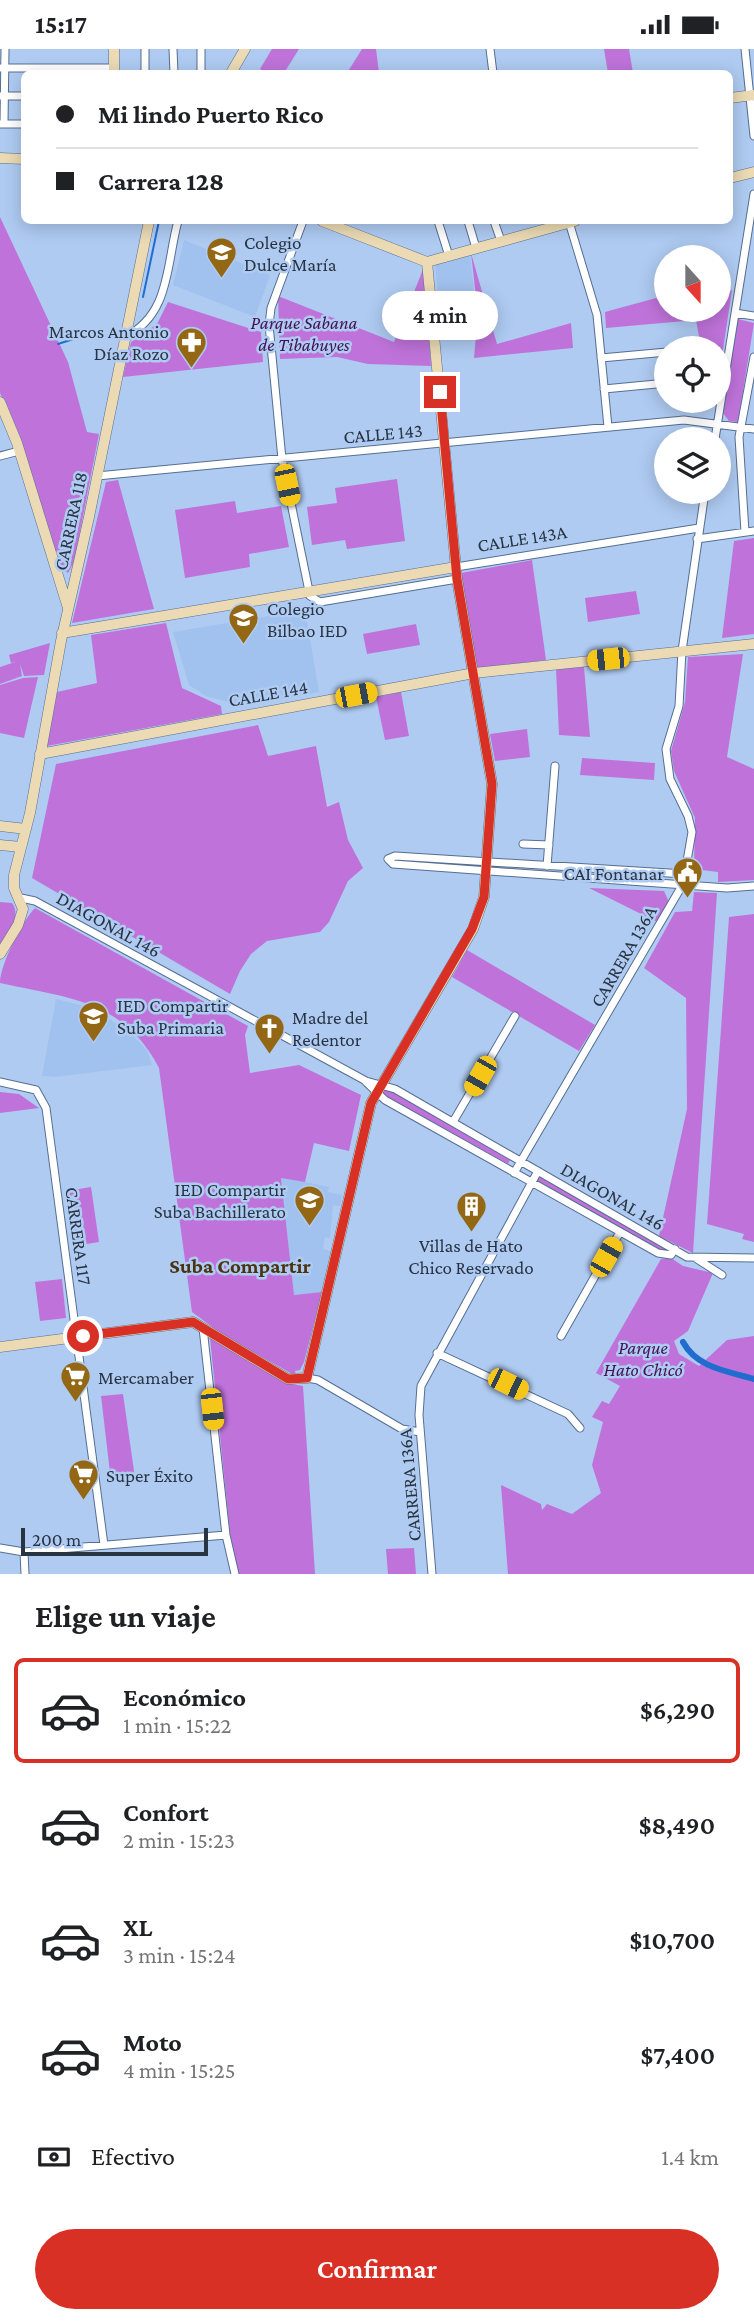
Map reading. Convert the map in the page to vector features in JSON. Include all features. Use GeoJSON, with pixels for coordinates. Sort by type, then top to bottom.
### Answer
{"type":"FeatureCollection","features":[{"type":"Feature","properties":{"kind":"street"},"geometry":{"type":"LineString","coordinates":[[5,49],[2,124],[21,124]]}},
{"type":"Feature","properties":{"kind":"street"},"geometry":{"type":"LineString","coordinates":[[114,49],[114,70]]}},
{"type":"Feature","properties":{"kind":"street"},"geometry":{"type":"LineString","coordinates":[[145,49],[145,70]]}},
{"type":"Feature","properties":{"kind":"street"},"geometry":{"type":"LineString","coordinates":[[173,49],[174,70]]}},
{"type":"Feature","properties":{"kind":"street"},"geometry":{"type":"LineString","coordinates":[[201,49],[201,70]]}},
{"type":"Feature","properties":{"kind":"street"},"geometry":{"type":"LineString","coordinates":[[233,70],[246,49]]}},
{"type":"Feature","properties":{"kind":"street"},"geometry":{"type":"LineString","coordinates":[[490,49],[493,70]]}},
{"type":"Feature","properties":{"kind":"street"},"geometry":{"type":"LineString","coordinates":[[745,49],[752,95],[754,136]]}},
{"type":"Feature","properties":{"kind":"street"},"geometry":{"type":"LineString","coordinates":[[3,68],[77,70]]}},
{"type":"Feature","properties":{"kind":"street"},"geometry":{"type":"LineString","coordinates":[[733,98],[752,95]]}},
{"type":"Feature","properties":{"kind":"street"},"geometry":{"type":"LineString","coordinates":[[2,96],[21,96]]}},
{"type":"Feature","properties":{"kind":"street"},"geometry":{"type":"LineString","coordinates":[[0,159],[21,159]]}},
{"type":"Feature","properties":{"kind":"street"},"geometry":{"type":"LineString","coordinates":[[733,177],[754,172]]}},
{"type":"Feature","properties":{"kind":"street"},"geometry":{"type":"LineString","coordinates":[[717,427],[754,194]]}},
{"type":"Feature","properties":{"kind":"street","name":"CARRERA 118"},"geometry":{"type":"LineString","coordinates":[[0,954],[21,918],[21,898],[13,883],[26,829],[62,633],[76,577],[148,224]]}},
{"type":"Feature","properties":{"kind":"street"},"geometry":{"type":"LineString","coordinates":[[125,337],[147,323],[162,298],[176,224]]}},
{"type":"Feature","properties":{"kind":"street"},"geometry":{"type":"LineString","coordinates":[[302,224],[269,316],[282,459],[309,591]]}},
{"type":"Feature","properties":{"kind":"street"},"geometry":{"type":"LineString","coordinates":[[330,224],[427,262],[561,224]]}},
{"type":"Feature","properties":{"kind":"street"},"geometry":{"type":"LineString","coordinates":[[440,224],[449,256]]}},
{"type":"Feature","properties":{"kind":"street"},"geometry":{"type":"LineString","coordinates":[[469,224],[476,248]]}},
{"type":"Feature","properties":{"kind":"street"},"geometry":{"type":"LineString","coordinates":[[495,224],[501,241]]}},
{"type":"Feature","properties":{"kind":"street"},"geometry":{"type":"LineString","coordinates":[[529,224],[532,232]]}},
{"type":"Feature","properties":{"kind":"street"},"geometry":{"type":"LineString","coordinates":[[573,224],[597,314],[608,427]]}},
{"type":"Feature","properties":{"kind":"street"},"geometry":{"type":"LineString","coordinates":[[307,1378],[370,1106],[478,919],[486,867],[492,784],[457,579],[427,262]]}},
{"type":"Feature","properties":{"kind":"street"},"geometry":{"type":"LineString","coordinates":[[735,313],[754,316]]}},
{"type":"Feature","properties":{"kind":"street"},"geometry":{"type":"LineString","coordinates":[[601,358],[654,353]]}},
{"type":"Feature","properties":{"kind":"street"},"geometry":{"type":"LineString","coordinates":[[697,539],[750,532],[740,427],[750,400],[754,357]]}},
{"type":"Feature","properties":{"kind":"street"},"geometry":{"type":"LineString","coordinates":[[604,389],[654,384]]}},
{"type":"Feature","properties":{"kind":"street"},"geometry":{"type":"LineString","coordinates":[[0,402],[19,451],[68,608]]}},
{"type":"Feature","properties":{"kind":"street","name":"CALLE 143"},"geometry":{"type":"LineString","coordinates":[[97,476],[684,420],[754,429]]}},
{"type":"Feature","properties":{"kind":"street"},"geometry":{"type":"LineString","coordinates":[[0,456],[19,451]]}},
{"type":"Feature","properties":{"kind":"street","name":"CARRERA 136A"},"geometry":{"type":"LineString","coordinates":[[514,1173],[682,884],[685,874],[692,832],[688,816],[670,779],[666,760],[667,742],[679,706],[682,651],[703,504]]}},
{"type":"Feature","properties":{"kind":"street","name":"CALLE 143A"},"geometry":{"type":"LineString","coordinates":[[62,633],[699,528]]}},
{"type":"Feature","properties":{"kind":"street"},"geometry":{"type":"LineString","coordinates":[[59,577],[67,580],[76,577]]}},
{"type":"Feature","properties":{"kind":"street","name":"CALLE 143A"},"geometry":{"type":"LineString","coordinates":[[309,591],[312,599],[320,602],[457,579]]}},
{"type":"Feature","properties":{"kind":"street","name":"CALLE 144"},"geometry":{"type":"LineString","coordinates":[[40,754],[474,673],[754,644]]}},
{"type":"Feature","properties":{"kind":"street"},"geometry":{"type":"LineString","coordinates":[[547,866],[555,766]]}},
{"type":"Feature","properties":{"kind":"street"},"geometry":{"type":"LineString","coordinates":[[0,826],[26,829]]}},
{"type":"Feature","properties":{"kind":"street"},"geometry":{"type":"LineString","coordinates":[[523,844],[549,845]]}},
{"type":"Feature","properties":{"kind":"street"},"geometry":{"type":"LineString","coordinates":[[0,845],[22,847]]}},
{"type":"Feature","properties":{"kind":"street"},"geometry":{"type":"LineString","coordinates":[[685,874],[547,866],[486,867],[393,865],[388,859],[395,856],[486,867],[727,888],[754,886]]}},
{"type":"Feature","properties":{"kind":"street","name":"DIAGONAL 146"},"geometry":{"type":"LineString","coordinates":[[21,898],[35,901],[379,1088],[453,1122],[675,1249],[671,1255],[662,1255],[514,1173],[379,1088]]}},
{"type":"Feature","properties":{"kind":"street"},"geometry":{"type":"LineString","coordinates":[[453,1122],[514,1016]]}},
{"type":"Feature","properties":{"kind":"street","name":"CARRERA 117"},"geometry":{"type":"LineString","coordinates":[[0,1082],[36,1090],[43,1098],[104,1545]]}},
{"type":"Feature","properties":{"kind":"street","name":"CARRERA 136A"},"geometry":{"type":"LineString","coordinates":[[432,1574],[420,1432],[421,1386],[538,1171]]}},
{"type":"Feature","properties":{"kind":"street"},"geometry":{"type":"LineString","coordinates":[[561,1336],[620,1232]]}},
{"type":"Feature","properties":{"kind":"street"},"geometry":{"type":"LineString","coordinates":[[675,1249],[696,1258],[722,1275]]}},
{"type":"Feature","properties":{"kind":"street"},"geometry":{"type":"LineString","coordinates":[[696,1258],[754,1258]]}},
{"type":"Feature","properties":{"kind":"street"},"geometry":{"type":"LineString","coordinates":[[0,1346],[187,1322],[202,1326],[288,1379],[318,1380],[402,1429],[420,1432]]}},
{"type":"Feature","properties":{"kind":"street"},"geometry":{"type":"LineString","coordinates":[[202,1326],[226,1535],[235,1574]]}},
{"type":"Feature","properties":{"kind":"street"},"geometry":{"type":"LineString","coordinates":[[437,1353],[568,1413],[580,1428]]}},
{"type":"Feature","properties":{"kind":"street"},"geometry":{"type":"LineString","coordinates":[[0,1548],[24,1552],[226,1535]]}},
{"type":"Feature","properties":{"kind":"street"},"geometry":{"type":"LineString","coordinates":[[24,1552],[25,1574]]}},
{"type":"Feature","properties":{"kind":"shaded area","name":"Colegio Dulce María"},"geometry":{"type":"Polygon","coordinates":[[[184,240],[270,275],[255,317],[173,285],[184,240]]]}},
{"type":"Feature","properties":{"kind":"shaded area"},"geometry":{"type":"Polygon","coordinates":[[[470,254],[477,319],[441,321],[435,263],[470,254]]]}},
{"type":"Feature","properties":{"kind":"shaded area","name":"Colegio Bilbao IED"},"geometry":{"type":"Polygon","coordinates":[[[305,610],[319,692],[244,706],[206,696],[189,685],[173,632],[305,610]]]}},
{"type":"Feature","properties":{"kind":"shaded area","name":"IED Compartir Suba Primaria"},"geometry":{"type":"Polygon","coordinates":[[[56,999],[96,1009],[132,1035],[147,1050],[152,1065],[55,1077],[42,1076],[56,999]]]}},
{"type":"Feature","properties":{"kind":"shaded area","name":"IED Compartir Suba Bachillerato"},"geometry":{"type":"Polygon","coordinates":[[[281,1177],[329,1187],[328,1192],[342,1195],[340,1206],[333,1205],[330,1238],[325,1237],[323,1249],[331,1251],[322,1292],[294,1295],[281,1177]]]}},
{"type":"Feature","properties":{"kind":"green space"},"geometry":{"type":"Polygon","coordinates":[[[272,49],[299,49],[286,70],[260,69],[272,49]]]}},
{"type":"Feature","properties":{"kind":"green space"},"geometry":{"type":"Polygon","coordinates":[[[362,49],[376,49],[379,70],[349,70],[362,49]]]}},
{"type":"Feature","properties":{"kind":"green space"},"geometry":{"type":"Polygon","coordinates":[[[604,49],[629,49],[632,70],[608,70],[604,49]]]}},
{"type":"Feature","properties":{"kind":"green space"},"geometry":{"type":"Polygon","coordinates":[[[0,217],[68,362],[87,432],[99,434],[74,562],[68,573],[61,568],[19,434],[0,393],[0,217]]]}},
{"type":"Feature","properties":{"kind":"green space"},"geometry":{"type":"Polygon","coordinates":[[[471,253],[497,344],[571,323],[573,348],[474,358],[478,314],[471,253]]]}},
{"type":"Feature","properties":{"kind":"green space","name":"Parque Sabana de Tibabuyes"},"geometry":{"type":"Polygon","coordinates":[[[424,267],[431,366],[368,364],[337,357],[280,359],[278,296],[394,342],[424,267]]]}},
{"type":"Feature","properties":{"kind":"green space"},"geometry":{"type":"Polygon","coordinates":[[[654,299],[654,322],[674,322],[606,328],[605,312],[654,299]]]}},
{"type":"Feature","properties":{"kind":"green space"},"geometry":{"type":"Polygon","coordinates":[[[168,302],[261,332],[263,362],[123,377],[131,342],[157,324],[168,302]]]}},
{"type":"Feature","properties":{"kind":"green space"},"geometry":{"type":"Polygon","coordinates":[[[738,319],[754,323],[738,422],[729,421],[723,413],[731,413],[731,363],[738,319]]]}},
{"type":"Feature","properties":{"kind":"green space"},"geometry":{"type":"Polygon","coordinates":[[[696,322],[727,322],[725,336],[699,336],[696,322]]]}},
{"type":"Feature","properties":{"kind":"green space"},"geometry":{"type":"Polygon","coordinates":[[[397,479],[405,541],[347,549],[345,540],[312,545],[307,507],[337,503],[335,488],[397,479]]]}},
{"type":"Feature","properties":{"kind":"green space"},"geometry":{"type":"Polygon","coordinates":[[[118,480],[154,609],[72,623],[106,482],[118,480]]]}},
{"type":"Feature","properties":{"kind":"green space"},"geometry":{"type":"Polygon","coordinates":[[[235,501],[237,513],[281,506],[289,547],[249,554],[250,567],[185,578],[175,510],[235,501]]]}},
{"type":"Feature","properties":{"kind":"green space"},"geometry":{"type":"Polygon","coordinates":[[[754,538],[754,634],[722,638],[734,541],[754,538]]]}},
{"type":"Feature","properties":{"kind":"green space"},"geometry":{"type":"Polygon","coordinates":[[[532,560],[546,660],[477,668],[461,573],[532,560]]]}},
{"type":"Feature","properties":{"kind":"green space"},"geometry":{"type":"Polygon","coordinates":[[[636,591],[640,614],[588,622],[585,598],[636,591]]]}},
{"type":"Feature","properties":{"kind":"green space"},"geometry":{"type":"Polygon","coordinates":[[[166,623],[182,688],[221,706],[222,714],[47,746],[57,692],[97,683],[91,635],[166,623]]]}},
{"type":"Feature","properties":{"kind":"green space"},"geometry":{"type":"Polygon","coordinates":[[[416,624],[420,645],[367,654],[363,634],[416,624]]]}},
{"type":"Feature","properties":{"kind":"green space"},"geometry":{"type":"Polygon","coordinates":[[[50,643],[44,675],[24,676],[20,664],[22,676],[0,684],[0,667],[15,662],[11,663],[9,655],[50,643]]]}},
{"type":"Feature","properties":{"kind":"green space"},"geometry":{"type":"Polygon","coordinates":[[[743,654],[727,757],[754,769],[754,880],[718,882],[718,872],[694,869],[695,818],[674,771],[671,751],[685,702],[688,657],[743,654]]]}},
{"type":"Feature","properties":{"kind":"green space"},"geometry":{"type":"Polygon","coordinates":[[[584,667],[590,737],[559,735],[556,669],[584,667]]]}},
{"type":"Feature","properties":{"kind":"green space"},"geometry":{"type":"Polygon","coordinates":[[[38,677],[24,738],[0,733],[0,685],[23,678],[38,677]]]}},
{"type":"Feature","properties":{"kind":"green space"},"geometry":{"type":"Polygon","coordinates":[[[401,692],[409,736],[385,740],[376,697],[401,692]]]}},
{"type":"Feature","properties":{"kind":"green space"},"geometry":{"type":"Polygon","coordinates":[[[258,725],[268,756],[316,746],[327,807],[339,802],[348,840],[363,868],[348,881],[329,922],[320,932],[267,941],[251,954],[230,994],[32,878],[56,764],[258,725]]]}},
{"type":"Feature","properties":{"kind":"green space"},"geometry":{"type":"Polygon","coordinates":[[[527,729],[530,757],[495,761],[490,734],[527,729]]]}},
{"type":"Feature","properties":{"kind":"green space"},"geometry":{"type":"Polygon","coordinates":[[[582,758],[655,763],[654,780],[580,775],[582,758]]]}},
{"type":"Feature","properties":{"kind":"green space"},"geometry":{"type":"Polygon","coordinates":[[[589,888],[664,891],[669,902],[657,922],[589,888]]]}},
{"type":"Feature","properties":{"kind":"green space"},"geometry":{"type":"Polygon","coordinates":[[[694,892],[717,893],[693,1253],[659,1236],[687,1109],[686,998],[644,968],[675,912],[692,911],[694,892]]]}},
{"type":"Feature","properties":{"kind":"green space"},"geometry":{"type":"Polygon","coordinates":[[[0,902],[12,903],[15,919],[0,945],[0,902]]]}},
{"type":"Feature","properties":{"kind":"green space"},"geometry":{"type":"Polygon","coordinates":[[[35,908],[248,1026],[245,1035],[250,1073],[299,1065],[361,1095],[349,1151],[314,1143],[305,1182],[281,1178],[294,1295],[322,1292],[304,1362],[300,1370],[295,1371],[296,1376],[226,1337],[192,1312],[159,1068],[145,1045],[129,1028],[92,1006],[49,993],[0,983],[13,944],[35,908]]]}},
{"type":"Feature","properties":{"kind":"green space"},"geometry":{"type":"Polygon","coordinates":[[[754,914],[754,1242],[742,1239],[744,1234],[707,1224],[729,917],[754,914]]]}},
{"type":"Feature","properties":{"kind":"green space"},"geometry":{"type":"Polygon","coordinates":[[[467,950],[595,1025],[579,1051],[452,977],[467,950]]]}},
{"type":"Feature","properties":{"kind":"green space"},"geometry":{"type":"Polygon","coordinates":[[[384,1089],[401,1095],[511,1158],[508,1164],[381,1093],[384,1089]]]}},
{"type":"Feature","properties":{"kind":"green space"},"geometry":{"type":"Polygon","coordinates":[[[0,1092],[19,1094],[39,1108],[0,1113],[0,1092]]]}},
{"type":"Feature","properties":{"kind":"green space"},"geometry":{"type":"Polygon","coordinates":[[[536,1176],[670,1252],[665,1253],[537,1182],[536,1176]]]}},
{"type":"Feature","properties":{"kind":"green space"},"geometry":{"type":"Polygon","coordinates":[[[91,1187],[99,1242],[74,1246],[66,1191],[91,1187]]]}},
{"type":"Feature","properties":{"kind":"green space","name":"Parque Hato Chicó"},"geometry":{"type":"Polygon","coordinates":[[[671,1258],[683,1266],[713,1273],[688,1331],[674,1341],[679,1354],[699,1366],[727,1340],[754,1336],[754,1574],[508,1574],[501,1485],[541,1504],[542,1510],[547,1504],[572,1514],[601,1493],[592,1465],[603,1422],[592,1417],[602,1401],[609,1404],[620,1386],[596,1373],[661,1259],[671,1258]]]}},
{"type":"Feature","properties":{"kind":"green space"},"geometry":{"type":"Polygon","coordinates":[[[62,1279],[66,1318],[40,1321],[35,1282],[62,1279]]]}},
{"type":"Feature","properties":{"kind":"green space"},"geometry":{"type":"Polygon","coordinates":[[[210,1338],[287,1383],[303,1386],[315,1574],[238,1574],[230,1533],[210,1338]]]}},
{"type":"Feature","properties":{"kind":"green space"},"geometry":{"type":"Polygon","coordinates":[[[123,1394],[135,1478],[111,1481],[101,1396],[123,1394]]]}},
{"type":"Feature","properties":{"kind":"green space"},"geometry":{"type":"Polygon","coordinates":[[[414,1548],[416,1574],[388,1574],[386,1549],[414,1548]]]}},
{"type":"Feature","properties":{"kind":"waterway"},"geometry":{"type":"LineString","coordinates":[[143,297],[158,224]]}},
{"type":"Feature","properties":{"kind":"waterway"},"geometry":{"type":"LineString","coordinates":[[58,344],[101,330]]}},
{"type":"Feature","properties":{"kind":"waterway"},"geometry":{"type":"LineString","coordinates":[[683,1342],[689,1351],[704,1363],[754,1379]]}},
{"type":"Feature","properties":{"kind":"place","name":"Colegio Dulce María"},"geometry":{"type":"Point","coordinates":[221,280]}},
{"type":"Feature","properties":{"kind":"place","name":"Marcos Antonio Díaz Rozo"},"geometry":{"type":"Point","coordinates":[192,369]}},
{"type":"Feature","properties":{"kind":"place","name":"Colegio Bilbao IED"},"geometry":{"type":"Point","coordinates":[244,646]}},
{"type":"Feature","properties":{"kind":"place","name":"CAI Fontanar"},"geometry":{"type":"Point","coordinates":[687,900]}},
{"type":"Feature","properties":{"kind":"place","name":"IED Compartir Suba Primaria"},"geometry":{"type":"Point","coordinates":[94,1043]}},
{"type":"Feature","properties":{"kind":"place","name":"Madre del Redentor"},"geometry":{"type":"Point","coordinates":[269,1055]}},
{"type":"Feature","properties":{"kind":"place","name":"IED Compartir Suba Bachillerato"},"geometry":{"type":"Point","coordinates":[309,1227]}},
{"type":"Feature","properties":{"kind":"place","name":"Villas de Hato Chico Reservado"},"geometry":{"type":"Point","coordinates":[471,1233]}},
{"type":"Feature","properties":{"kind":"place","name":"Mercamaber"},"geometry":{"type":"Point","coordinates":[75,1404]}},
{"type":"Feature","properties":{"kind":"place","name":"Super Éxito"},"geometry":{"type":"Point","coordinates":[83,1502]}},
{"type":"Feature","properties":{"kind":"district","name":"Suba Compartir"},"geometry":{"type":"Point","coordinates":[240,1266]}},
{"type":"Feature","properties":{"kind":"route"},"geometry":{"type":"LineString","coordinates":[[83,1336],[193,1322],[288,1379],[296,1381],[307,1378],[371,1103],[472,929],[484,897],[492,784],[457,579],[440,392]]}}]}
